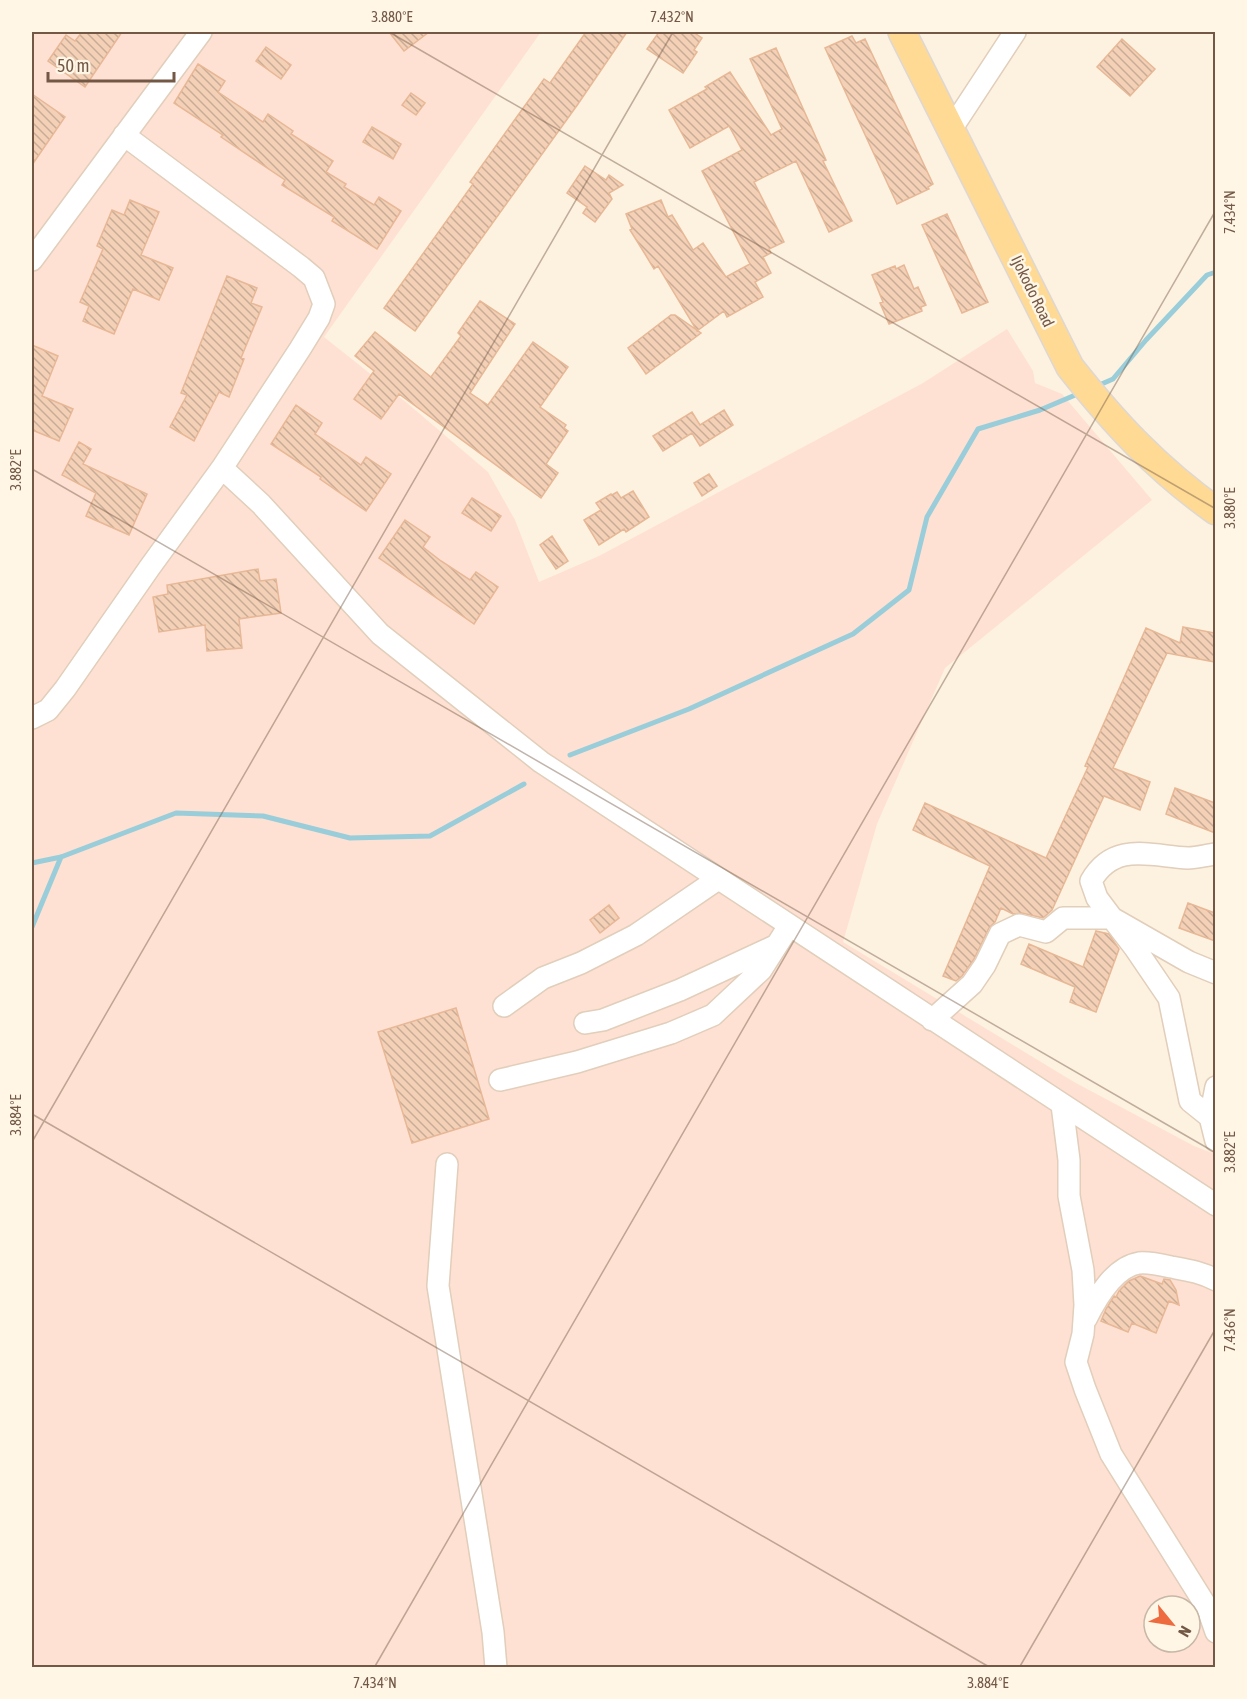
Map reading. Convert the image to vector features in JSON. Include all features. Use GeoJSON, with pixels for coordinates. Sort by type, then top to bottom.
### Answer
{"type":"FeatureCollection","features":[{"type":"Feature","properties":{"kind":"main road","name":"Ijokodo Road"},"geometry":{"type":"LineString","coordinates":[[903,32],[1070,367],[1105,411],[1151,460],[1215,511]]}},
{"type":"Feature","properties":{"kind":"street"},"geometry":{"type":"LineString","coordinates":[[32,260],[201,32]]}},
{"type":"Feature","properties":{"kind":"street"},"geometry":{"type":"LineString","coordinates":[[952,128],[1015,32]]}},
{"type":"Feature","properties":{"kind":"street"},"geometry":{"type":"LineString","coordinates":[[32,718],[48,710],[65,689],[222,468],[300,349],[319,318],[324,304],[314,278],[301,267],[124,135]]}},
{"type":"Feature","properties":{"kind":"street"},"geometry":{"type":"LineString","coordinates":[[222,468],[261,504],[380,634],[541,762],[1215,1205]]}},
{"type":"Feature","properties":{"kind":"street"},"geometry":{"type":"LineString","coordinates":[[1210,1117],[1190,1101],[1168,998],[1135,948],[1097,898],[1091,881],[1098,870],[1111,858],[1138,852],[1190,858],[1215,854]]}},
{"type":"Feature","properties":{"kind":"street"},"geometry":{"type":"LineString","coordinates":[[504,1006],[543,978],[581,963],[636,935],[718,879]]}},
{"type":"Feature","properties":{"kind":"street"},"geometry":{"type":"LineString","coordinates":[[932,1020],[972,984],[985,965],[1000,934],[1019,925],[1046,932],[1063,918],[1112,918],[1189,962],[1215,973]]}},
{"type":"Feature","properties":{"kind":"street"},"geometry":{"type":"LineString","coordinates":[[500,1080],[577,1062],[671,1033],[714,1015],[761,970],[789,926]]}},
{"type":"Feature","properties":{"kind":"street"},"geometry":{"type":"LineString","coordinates":[[585,1023],[603,1020],[680,990],[777,945]]}},
{"type":"Feature","properties":{"kind":"street"},"geometry":{"type":"LineString","coordinates":[[1215,1086],[1210,1117],[1215,1141]]}},
{"type":"Feature","properties":{"kind":"street"},"geometry":{"type":"LineString","coordinates":[[1062,1105],[1069,1160],[1069,1196],[1083,1270],[1085,1305],[1076,1362],[1111,1454],[1208,1609],[1215,1632]]}},
{"type":"Feature","properties":{"kind":"street"},"geometry":{"type":"LineString","coordinates":[[447,1164],[438,1286],[493,1632],[496,1668]]}},
{"type":"Feature","properties":{"kind":"street"},"geometry":{"type":"LineString","coordinates":[[1083,1324],[1099,1294],[1119,1273],[1138,1263],[1201,1273],[1215,1280]]}},
{"type":"Feature","properties":{"kind":"shaded area"},"geometry":{"type":"Polygon","coordinates":[[[32,32],[541,32],[324,337],[488,472],[515,520],[539,582],[599,556],[923,383],[1007,329],[1033,371],[1035,383],[1062,394],[1152,500],[945,668],[877,824],[843,942],[1074,1082],[1194,1146],[1215,1154],[1215,1667],[32,1668],[32,32]]]}},
{"type":"Feature","properties":{"kind":"building"},"geometry":{"type":"Polygon","coordinates":[[[82,32],[122,32],[85,87],[48,61],[66,35],[75,41],[82,32]]]}},
{"type":"Feature","properties":{"kind":"building"},"geometry":{"type":"Polygon","coordinates":[[[389,32],[429,32],[404,51],[389,32]]]}},
{"type":"Feature","properties":{"kind":"building"},"geometry":{"type":"Polygon","coordinates":[[[586,32],[627,32],[415,331],[384,308],[473,184],[470,182],[544,79],[550,83],[586,32]]]}},
{"type":"Feature","properties":{"kind":"building"},"geometry":{"type":"Polygon","coordinates":[[[659,32],[693,32],[702,38],[694,50],[697,52],[683,73],[647,49],[659,32]]]}},
{"type":"Feature","properties":{"kind":"building"},"geometry":{"type":"Polygon","coordinates":[[[852,36],[856,43],[865,39],[933,184],[928,187],[929,189],[897,204],[825,48],[852,36]]]}},
{"type":"Feature","properties":{"kind":"building"},"geometry":{"type":"Polygon","coordinates":[[[1122,39],[1155,69],[1130,96],[1097,67],[1122,39]]]}},
{"type":"Feature","properties":{"kind":"building"},"geometry":{"type":"Polygon","coordinates":[[[266,47],[291,65],[281,79],[256,61],[266,47]]]}},
{"type":"Feature","properties":{"kind":"building"},"geometry":{"type":"Polygon","coordinates":[[[776,48],[826,160],[823,161],[852,221],[829,232],[796,161],[754,182],[784,242],[769,249],[771,253],[763,257],[771,273],[755,282],[763,297],[727,317],[724,311],[697,331],[658,266],[654,269],[630,230],[632,229],[626,214],[661,200],[668,217],[672,215],[693,250],[703,243],[726,277],[750,264],[702,171],[742,150],[729,126],[690,148],[669,110],[707,89],[705,87],[730,72],[771,135],[782,129],[750,59],[776,48]]]}},
{"type":"Feature","properties":{"kind":"building"},"geometry":{"type":"Polygon","coordinates":[[[198,64],[225,81],[218,92],[263,122],[268,114],[293,131],[291,134],[333,161],[326,172],[346,184],[344,187],[374,205],[379,197],[401,211],[377,249],[332,221],[334,217],[282,185],[285,180],[174,103],[198,64]]]}},
{"type":"Feature","properties":{"kind":"building"},"geometry":{"type":"Polygon","coordinates":[[[411,93],[425,103],[416,115],[402,105],[411,93]]]}},
{"type":"Feature","properties":{"kind":"building"},"geometry":{"type":"Polygon","coordinates":[[[32,94],[65,117],[32,165],[32,94]]]}},
{"type":"Feature","properties":{"kind":"building"},"geometry":{"type":"Polygon","coordinates":[[[372,127],[401,144],[393,159],[363,142],[372,127]]]}},
{"type":"Feature","properties":{"kind":"building"},"geometry":{"type":"Polygon","coordinates":[[[585,166],[606,180],[609,175],[623,185],[609,193],[612,199],[595,222],[583,213],[587,207],[567,193],[585,166]]]}},
{"type":"Feature","properties":{"kind":"building"},"geometry":{"type":"Polygon","coordinates":[[[130,200],[159,212],[141,255],[173,268],[159,300],[133,289],[114,334],[83,321],[89,306],[80,302],[103,249],[97,246],[112,210],[124,215],[130,200]]]}},
{"type":"Feature","properties":{"kind":"building"},"geometry":{"type":"Polygon","coordinates":[[[947,214],[988,302],[962,313],[922,225],[947,214]]]}},
{"type":"Feature","properties":{"kind":"building"},"geometry":{"type":"Polygon","coordinates":[[[904,265],[914,289],[918,287],[926,305],[921,307],[922,311],[889,324],[872,275],[904,265]]]}},
{"type":"Feature","properties":{"kind":"building"},"geometry":{"type":"Polygon","coordinates":[[[227,276],[257,288],[251,303],[262,307],[241,358],[244,359],[229,397],[219,392],[194,441],[170,427],[187,395],[181,393],[227,276]]]}},
{"type":"Feature","properties":{"kind":"building"},"geometry":{"type":"Polygon","coordinates":[[[480,301],[515,324],[470,393],[488,405],[533,342],[568,367],[540,407],[566,425],[564,428],[568,431],[546,464],[558,473],[541,498],[399,394],[381,419],[354,399],[374,371],[355,356],[375,332],[431,377],[461,336],[458,333],[480,301]]]}},
{"type":"Feature","properties":{"kind":"building"},"geometry":{"type":"Polygon","coordinates":[[[671,315],[675,315],[701,333],[646,374],[628,348],[671,315]]]}},
{"type":"Feature","properties":{"kind":"building"},"geometry":{"type":"Polygon","coordinates":[[[32,345],[58,356],[42,396],[73,409],[59,441],[32,430],[32,345]]]}},
{"type":"Feature","properties":{"kind":"building"},"geometry":{"type":"Polygon","coordinates":[[[296,405],[322,423],[315,434],[361,465],[366,457],[391,474],[366,511],[320,479],[321,477],[271,444],[296,405]]]}},
{"type":"Feature","properties":{"kind":"building"},"geometry":{"type":"Polygon","coordinates":[[[724,410],[733,425],[700,446],[692,433],[663,451],[653,436],[692,412],[700,425],[724,410]]]}},
{"type":"Feature","properties":{"kind":"building"},"geometry":{"type":"Polygon","coordinates":[[[79,442],[91,449],[83,464],[147,494],[129,535],[86,516],[96,493],[62,475],[79,442]]]}},
{"type":"Feature","properties":{"kind":"building"},"geometry":{"type":"Polygon","coordinates":[[[709,474],[717,486],[702,496],[694,483],[709,474]]]}},
{"type":"Feature","properties":{"kind":"building"},"geometry":{"type":"Polygon","coordinates":[[[633,491],[649,517],[626,532],[624,529],[599,545],[584,520],[601,510],[596,503],[611,494],[617,492],[621,498],[633,491]]]}},
{"type":"Feature","properties":{"kind":"building"},"geometry":{"type":"Polygon","coordinates":[[[472,498],[501,516],[491,531],[462,513],[472,498]]]}},
{"type":"Feature","properties":{"kind":"building"},"geometry":{"type":"Polygon","coordinates":[[[405,520],[430,537],[423,547],[441,561],[470,580],[476,572],[498,587],[474,624],[379,558],[405,520]]]}},
{"type":"Feature","properties":{"kind":"building"},"geometry":{"type":"Polygon","coordinates":[[[552,536],[568,561],[556,569],[540,545],[552,536]]]}},
{"type":"Feature","properties":{"kind":"building"},"geometry":{"type":"Polygon","coordinates":[[[258,569],[260,581],[276,579],[281,613],[239,619],[242,648],[207,651],[205,625],[159,632],[153,597],[168,594],[167,585],[258,569]]]}},
{"type":"Feature","properties":{"kind":"building"},"geometry":{"type":"Polygon","coordinates":[[[1183,627],[1215,633],[1215,662],[1167,653],[1113,768],[1150,782],[1140,810],[1104,796],[1052,910],[1043,918],[1022,913],[1013,914],[1001,908],[974,959],[962,976],[956,981],[943,976],[990,866],[913,830],[925,803],[1046,858],[1088,767],[1085,766],[1146,628],[1180,643],[1183,627]]]}},
{"type":"Feature","properties":{"kind":"building"},"geometry":{"type":"Polygon","coordinates":[[[1175,788],[1215,803],[1215,833],[1166,814],[1175,788]]]}},
{"type":"Feature","properties":{"kind":"building"},"geometry":{"type":"Polygon","coordinates":[[[1188,903],[1215,913],[1215,941],[1179,928],[1188,903]]]}},
{"type":"Feature","properties":{"kind":"building"},"geometry":{"type":"Polygon","coordinates":[[[609,905],[619,918],[600,933],[590,920],[609,905]]]}},
{"type":"Feature","properties":{"kind":"building"},"geometry":{"type":"Polygon","coordinates":[[[1096,931],[1109,934],[1119,949],[1096,1012],[1070,1002],[1075,987],[1021,964],[1029,944],[1083,967],[1096,931]]]}},
{"type":"Feature","properties":{"kind":"building"},"geometry":{"type":"Polygon","coordinates":[[[456,1008],[489,1119],[412,1143],[378,1032],[456,1008]]]}},
{"type":"Feature","properties":{"kind":"building"},"geometry":{"type":"Polygon","coordinates":[[[1140,1276],[1162,1284],[1164,1279],[1170,1280],[1176,1290],[1179,1305],[1169,1301],[1156,1333],[1132,1323],[1128,1332],[1101,1321],[1114,1296],[1116,1297],[1129,1281],[1140,1276]]]}},
{"type":"Feature","properties":{"kind":"waterway"},"geometry":{"type":"LineString","coordinates":[[1097,386],[1113,379],[1207,275],[1216,272]]}},
{"type":"Feature","properties":{"kind":"waterway"},"geometry":{"type":"LineString","coordinates":[[570,755],[689,709],[853,634],[909,590],[927,517],[978,429],[1040,410],[1080,393]]}},
{"type":"Feature","properties":{"kind":"waterway"},"geometry":{"type":"LineString","coordinates":[[32,863],[61,857],[176,813],[263,816],[350,838],[430,836],[524,784]]}},
{"type":"Feature","properties":{"kind":"waterway"},"geometry":{"type":"LineString","coordinates":[[32,927],[61,857]]}}]}
